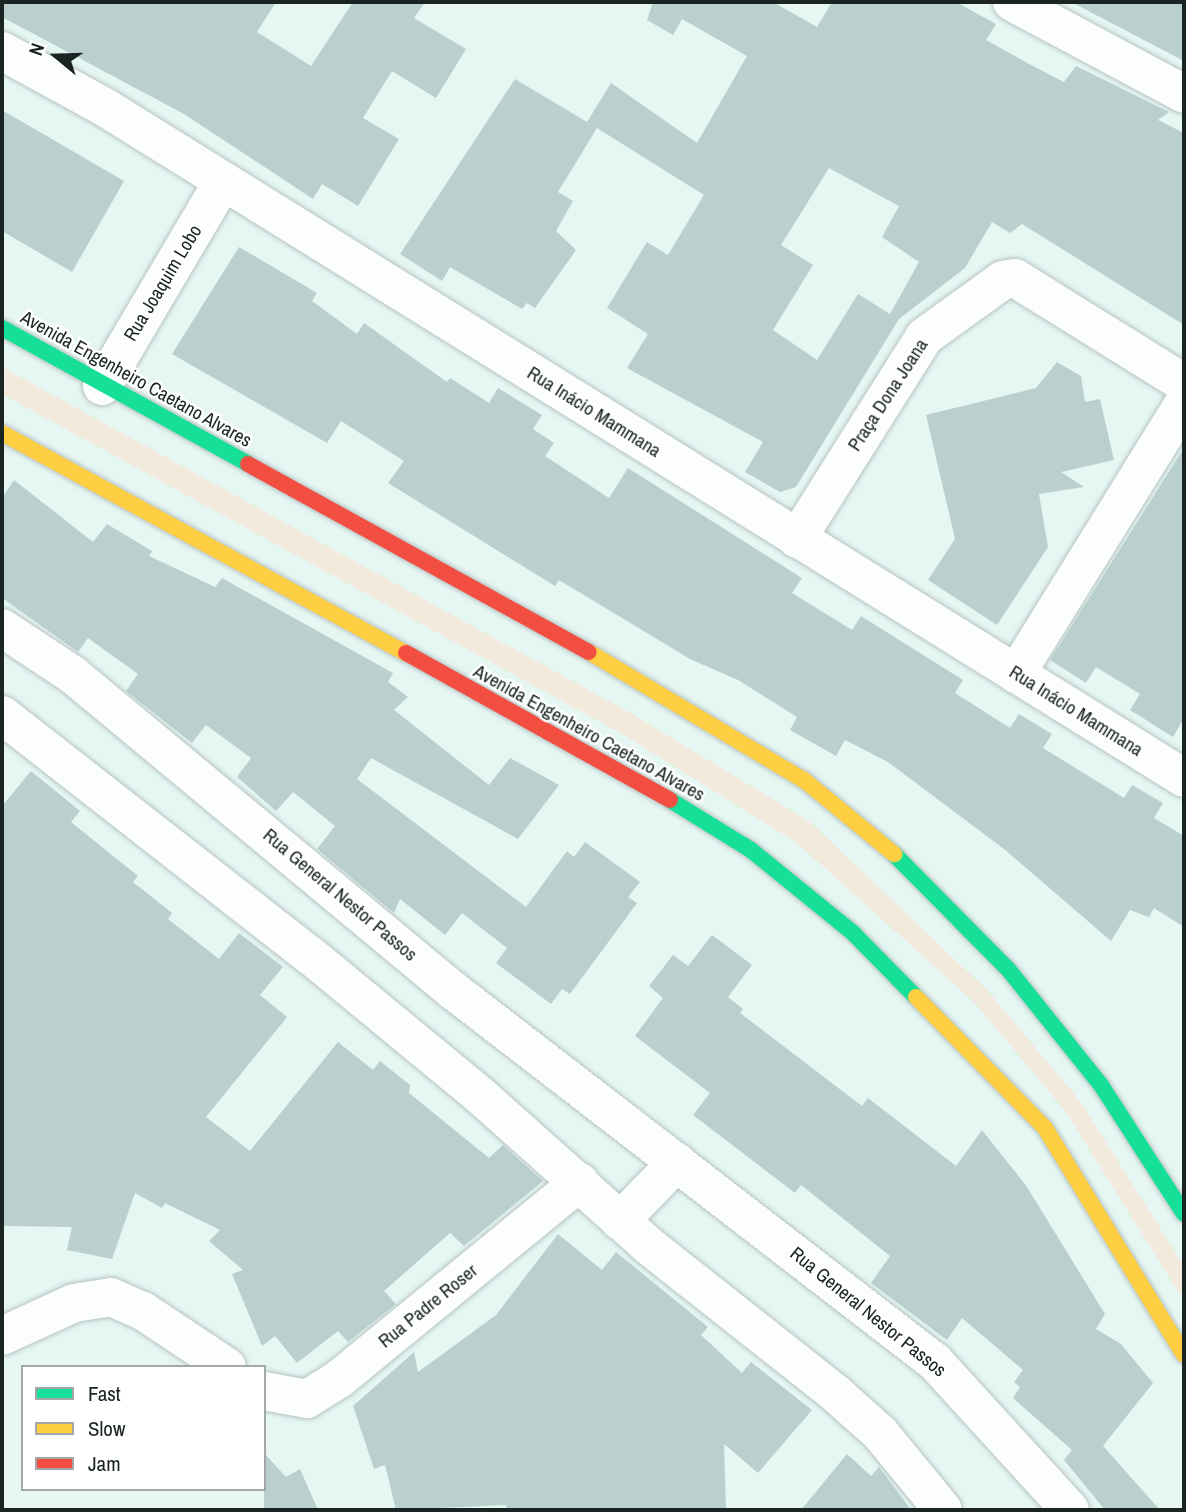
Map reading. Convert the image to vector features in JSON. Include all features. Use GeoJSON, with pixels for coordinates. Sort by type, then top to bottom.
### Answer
{"type":"FeatureCollection","features":[{"type":"Feature","properties":{"kind":"street"},"geometry":{"type":"LineString","coordinates":[[1012,2],[1184,94]]}},
{"type":"Feature","properties":{"kind":"street","name":"Rua Inácio Mammana"},"geometry":{"type":"LineString","coordinates":[[2,51],[223,181],[1184,778]]}},
{"type":"Feature","properties":{"kind":"street","name":"Rua Joaquim Lobo"},"geometry":{"type":"LineString","coordinates":[[102,386],[223,181]]}},
{"type":"Feature","properties":{"kind":"street","name":"Praça Dona Joana"},"geometry":{"type":"LineString","coordinates":[[797,539],[924,337],[1003,280],[1015,278],[1183,389],[1016,674]]}},
{"type":"Feature","properties":{"kind":"street","name":"Avenida Engenheiro Caetano Alvares"},"geometry":{"type":"LineString","coordinates":[[2,328],[102,386],[652,686],[804,780],[921,877],[1008,969],[1101,1086],[1184,1214]]}},
{"type":"Feature","properties":{"kind":"street","name":"Avenida Engenheiro Caetano Alvares"},"geometry":{"type":"LineString","coordinates":[[2,433],[635,778],[751,850],[853,933],[1045,1128],[1184,1355]]}},
{"type":"Feature","properties":{"kind":"street","name":"Rua General Nestor Passos"},"geometry":{"type":"LineString","coordinates":[[2,628],[72,675],[455,992],[935,1362],[1070,1510]]}},
{"type":"Feature","properties":{"kind":"street"},"geometry":{"type":"LineString","coordinates":[[2,715],[311,956],[580,1182],[620,1222],[853,1409],[880,1433],[943,1510]]}},
{"type":"Feature","properties":{"kind":"street"},"geometry":{"type":"LineString","coordinates":[[620,1222],[677,1162]]}},
{"type":"Feature","properties":{"kind":"street","name":"Rua Padre Roser"},"geometry":{"type":"LineString","coordinates":[[266,1391],[307,1399],[339,1379],[580,1182]]}},
{"type":"Feature","properties":{"kind":"street"},"geometry":{"type":"LineString","coordinates":[[2,1336],[74,1303],[111,1297],[143,1311],[224,1365]]}},
{"type":"Feature","properties":{"kind":"shaded area"},"geometry":{"type":"Polygon","coordinates":[[[2,367],[634,715],[810,822],[988,991],[1080,1101],[1184,1266],[1184,1301],[1066,1112],[974,1002],[797,843],[624,735],[2,394],[2,367]]]}},
{"type":"Feature","properties":{"kind":"building"},"geometry":{"type":"Polygon","coordinates":[[[2,2],[276,2],[257,32],[311,66],[353,2],[425,2],[414,18],[466,49],[436,98],[392,71],[363,118],[399,139],[358,206],[322,184],[313,199],[184,114],[2,17],[2,2]]]}},
{"type":"Feature","properties":{"kind":"building"},"geometry":{"type":"Polygon","coordinates":[[[653,2],[773,2],[817,27],[832,2],[956,2],[996,24],[986,40],[1031,65],[1064,82],[1076,66],[1169,112],[1158,120],[1184,133],[1184,325],[1022,224],[1010,233],[992,222],[965,268],[899,319],[796,487],[780,492],[745,472],[763,442],[627,368],[648,334],[607,308],[647,242],[668,255],[704,195],[597,128],[558,192],[573,201],[556,231],[576,250],[535,308],[527,303],[522,309],[450,267],[442,281],[400,254],[515,79],[587,122],[611,83],[697,143],[747,56],[682,19],[673,35],[647,20],[653,2]],[[829,168],[781,245],[813,265],[773,330],[817,360],[858,294],[890,314],[919,262],[882,237],[899,206],[829,168]]]}},
{"type":"Feature","properties":{"kind":"building"},"geometry":{"type":"Polygon","coordinates":[[[1071,2],[1184,2],[1184,61],[1142,39],[1071,2]]]}},
{"type":"Feature","properties":{"kind":"building"},"geometry":{"type":"Polygon","coordinates":[[[2,110],[124,181],[72,272],[2,231],[2,110]]]}},
{"type":"Feature","properties":{"kind":"building"},"geometry":{"type":"Polygon","coordinates":[[[239,247],[317,293],[312,301],[357,334],[364,323],[447,382],[450,378],[489,403],[498,388],[542,415],[533,429],[554,443],[545,456],[609,498],[628,468],[802,578],[792,593],[852,630],[861,616],[963,680],[955,693],[1010,728],[1019,714],[1052,734],[1043,748],[1124,798],[1132,785],[1163,803],[1154,818],[1184,836],[1184,927],[1154,908],[1149,917],[1130,910],[1111,941],[1004,849],[888,762],[845,740],[836,756],[790,730],[797,717],[738,680],[690,659],[559,580],[555,586],[388,483],[404,461],[341,421],[327,443],[172,354],[239,247]]]}},
{"type":"Feature","properties":{"kind":"building"},"geometry":{"type":"Polygon","coordinates":[[[1057,362],[1081,376],[1085,402],[1100,399],[1114,460],[1061,472],[1084,487],[1039,494],[1048,547],[997,625],[928,580],[955,539],[926,415],[1036,388],[1057,362]]]}},
{"type":"Feature","properties":{"kind":"building"},"geometry":{"type":"Polygon","coordinates":[[[1184,448],[1184,718],[1173,737],[1130,710],[1140,694],[1096,667],[1086,683],[1050,660],[1184,448]]]}},
{"type":"Feature","properties":{"kind":"building"},"geometry":{"type":"Polygon","coordinates":[[[14,480],[93,542],[107,524],[152,551],[149,556],[215,587],[222,578],[393,673],[388,682],[408,697],[394,710],[489,785],[510,758],[559,785],[518,839],[371,758],[357,779],[526,907],[567,851],[574,857],[585,842],[640,882],[628,897],[637,903],[570,994],[562,989],[551,1004],[496,963],[507,948],[462,913],[445,935],[400,899],[394,913],[317,849],[335,826],[293,792],[276,811],[237,777],[251,758],[206,725],[192,743],[126,691],[138,674],[88,638],[78,652],[2,598],[2,498],[14,480]]]}},
{"type":"Feature","properties":{"kind":"building"},"geometry":{"type":"Polygon","coordinates":[[[31,771],[80,811],[71,822],[138,876],[133,882],[172,913],[168,919],[219,959],[239,933],[283,967],[260,995],[287,1017],[206,1117],[250,1151],[338,1042],[373,1070],[380,1061],[410,1085],[409,1093],[489,1158],[503,1145],[543,1181],[464,1246],[450,1233],[384,1291],[396,1304],[348,1342],[338,1331],[297,1363],[275,1336],[262,1346],[232,1274],[243,1270],[209,1241],[220,1230],[165,1203],[162,1208],[135,1193],[112,1259],[67,1250],[72,1227],[2,1226],[2,806],[31,771]]]}},
{"type":"Feature","properties":{"kind":"building"},"geometry":{"type":"Polygon","coordinates":[[[712,935],[752,965],[728,997],[743,1009],[740,1013],[862,1106],[868,1098],[956,1166],[982,1130],[1027,1187],[1105,1314],[1096,1329],[1121,1344],[1153,1383],[1103,1446],[1160,1510],[1105,1510],[1064,1460],[1072,1450],[1013,1398],[1020,1387],[1014,1382],[1023,1370],[962,1318],[947,1340],[871,1283],[890,1256],[801,1185],[795,1193],[693,1115],[710,1093],[635,1036],[663,998],[649,986],[673,955],[688,966],[712,935]]]}},
{"type":"Feature","properties":{"kind":"building"},"geometry":{"type":"Polygon","coordinates":[[[558,1234],[602,1270],[616,1252],[708,1327],[701,1335],[742,1373],[751,1362],[812,1410],[758,1473],[724,1444],[726,1510],[507,1510],[506,1505],[396,1510],[385,1465],[374,1469],[353,1406],[414,1352],[418,1372],[496,1315],[558,1234]]]}},
{"type":"Feature","properties":{"kind":"building"},"geometry":{"type":"Polygon","coordinates":[[[847,1454],[871,1476],[879,1467],[911,1510],[801,1510],[847,1454]]]}},
{"type":"Feature","properties":{"kind":"building"},"geometry":{"type":"Polygon","coordinates":[[[266,1455],[286,1477],[300,1469],[318,1510],[264,1510],[266,1455]]]}},
{"type":"Feature","properties":{"kind":"traffic: fast"},"geometry":{"type":"LineString","coordinates":[[2,328],[248,464]]}},
{"type":"Feature","properties":{"kind":"traffic: fast"},"geometry":{"type":"LineString","coordinates":[[670,800],[751,850],[853,933],[916,997]]}},
{"type":"Feature","properties":{"kind":"traffic: fast"},"geometry":{"type":"LineString","coordinates":[[894,854],[1008,969],[1101,1085],[1184,1214]]}},
{"type":"Feature","properties":{"kind":"traffic: slow"},"geometry":{"type":"LineString","coordinates":[[2,433],[406,653]]}},
{"type":"Feature","properties":{"kind":"traffic: slow"},"geometry":{"type":"LineString","coordinates":[[589,652],[804,780],[894,854]]}},
{"type":"Feature","properties":{"kind":"traffic: slow"},"geometry":{"type":"LineString","coordinates":[[916,997],[1045,1128],[1184,1355]]}},
{"type":"Feature","properties":{"kind":"traffic: jam"},"geometry":{"type":"LineString","coordinates":[[248,464],[589,652]]}},
{"type":"Feature","properties":{"kind":"traffic: jam"},"geometry":{"type":"LineString","coordinates":[[406,653],[670,800]]}}]}
